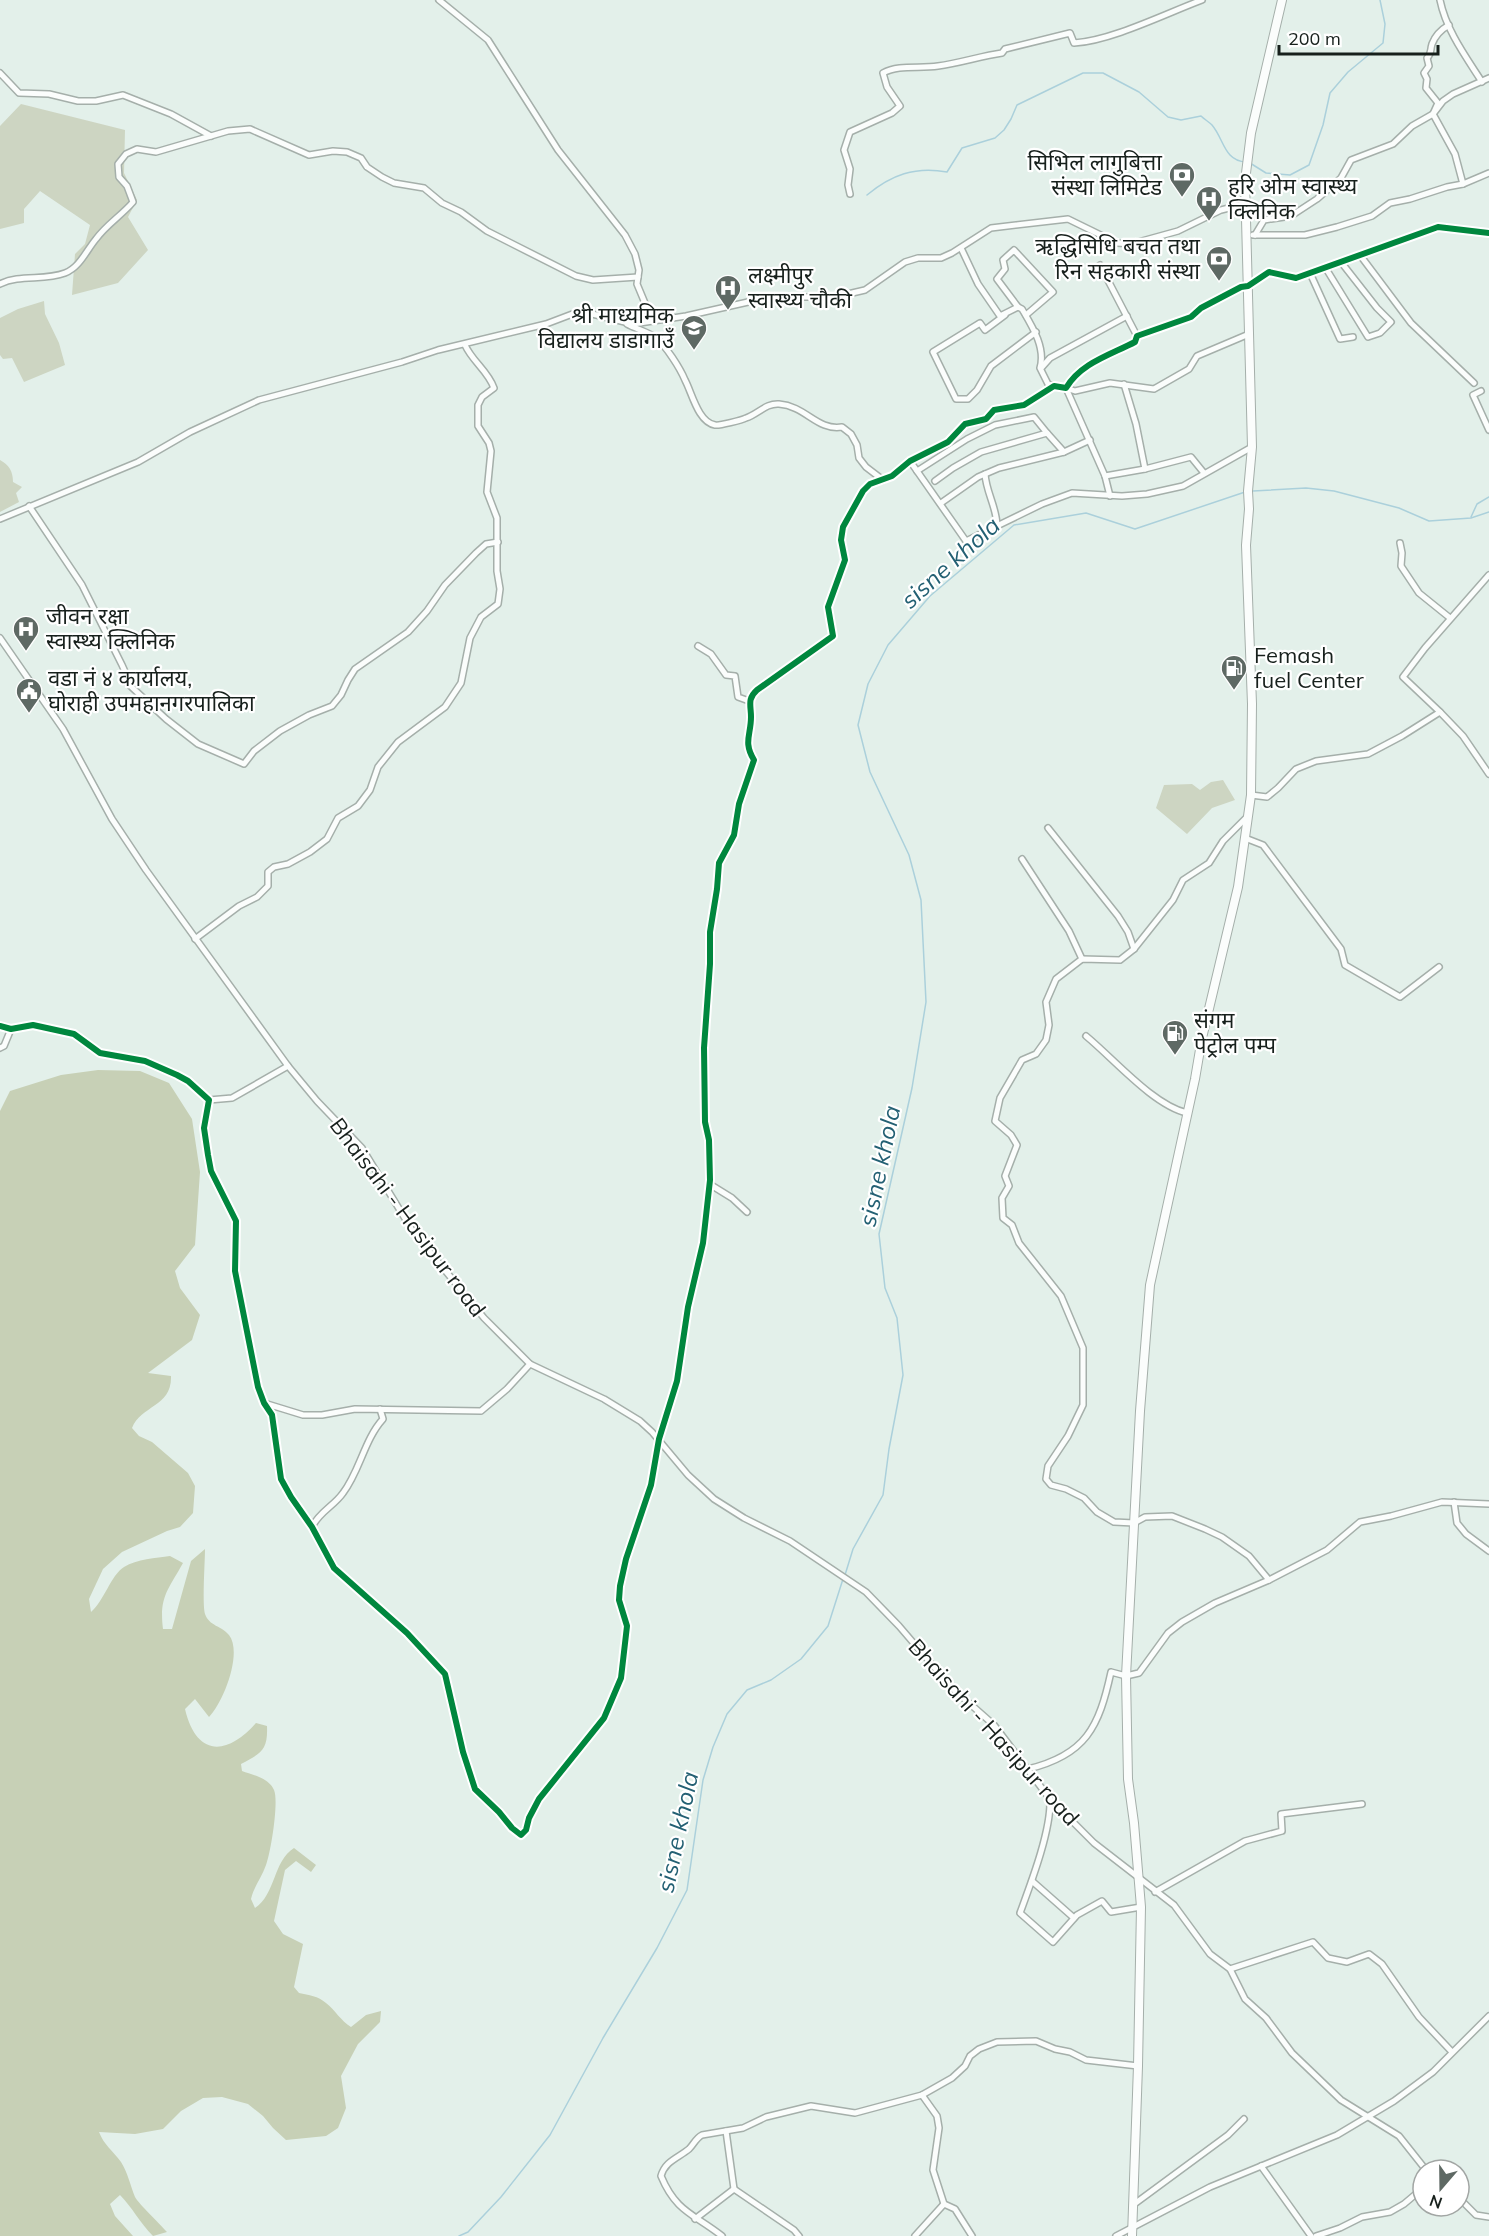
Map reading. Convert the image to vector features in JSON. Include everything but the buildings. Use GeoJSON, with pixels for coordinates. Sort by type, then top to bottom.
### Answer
{"type":"FeatureCollection","features":[{"type":"Feature","properties":{"kind":"main road"},"geometry":{"type":"LineString","coordinates":[[1132,2232],[1141,1907],[1127,1760],[1126,1676],[1134,1523],[1150,1285],[1202,1038],[1238,887],[1251,795],[1252,704],[1246,545],[1252,447],[1245,181],[1251,133],[1282,0]]}},
{"type":"Feature","properties":{"kind":"street"},"geometry":{"type":"LineString","coordinates":[[439,0],[488,40],[558,150],[625,235],[635,254],[639,270],[637,284],[652,320]]}},
{"type":"Feature","properties":{"kind":"street"},"geometry":{"type":"LineString","coordinates":[[850,194],[848,185],[850,169],[844,150],[850,132],[892,113],[900,106],[886,87],[883,73],[891,68],[930,67],[964,62],[1070,33],[1074,43],[1080,42],[1107,36],[1202,0]]}},
{"type":"Feature","properties":{"kind":"street"},"geometry":{"type":"LineString","coordinates":[[1440,0],[1449,25],[1482,82]]}},
{"type":"Feature","properties":{"kind":"street"},"geometry":{"type":"LineString","coordinates":[[1433,114],[1438,103],[1426,88],[1427,79],[1424,73],[1429,66],[1427,58],[1431,54],[1434,39],[1441,30],[1449,25]]}},
{"type":"Feature","properties":{"kind":"street"},"geometry":{"type":"LineString","coordinates":[[0,73],[18,93],[49,94],[78,101],[96,101],[123,95],[138,99],[212,136]]}},
{"type":"Feature","properties":{"kind":"street"},"geometry":{"type":"LineString","coordinates":[[1255,235],[1264,220],[1291,216],[1324,193],[1341,178],[1351,160],[1393,144],[1412,126],[1433,114],[1443,101],[1453,94],[1489,78]]}},
{"type":"Feature","properties":{"kind":"street"},"geometry":{"type":"LineString","coordinates":[[1433,114],[1455,154],[1463,184]]}},
{"type":"Feature","properties":{"kind":"street"},"geometry":{"type":"LineString","coordinates":[[0,284],[10,279],[66,273],[85,257],[96,238],[133,202],[127,186],[119,177],[118,164],[126,154],[137,149],[156,152],[212,136],[250,129],[309,154],[348,152],[361,158],[367,167],[382,177],[394,183],[424,188],[442,203],[461,212],[487,231],[576,276],[592,280],[638,277]]}},
{"type":"Feature","properties":{"kind":"street"},"geometry":{"type":"LineString","coordinates":[[1246,234],[1277,236],[1316,232],[1372,216],[1390,203],[1410,200],[1463,184],[1489,173]]}},
{"type":"Feature","properties":{"kind":"street"},"geometry":{"type":"LineString","coordinates":[[0,519],[138,462],[190,432],[259,400],[402,362],[438,350],[546,324],[575,313],[584,312],[633,324],[686,316],[757,300],[807,296],[835,297],[865,290],[904,262],[918,258],[941,258],[991,228],[1068,219],[1117,243],[1131,244],[1178,231],[1221,210],[1245,204]]}},
{"type":"Feature","properties":{"kind":"street"},"geometry":{"type":"LineString","coordinates":[[1137,336],[1191,317],[1214,301],[1241,287],[1248,286],[1269,272],[1296,278],[1438,227],[1489,233]]}},
{"type":"Feature","properties":{"kind":"street"},"geometry":{"type":"LineString","coordinates":[[961,248],[990,303],[1000,316],[1005,315]]}},
{"type":"Feature","properties":{"kind":"street"},"geometry":{"type":"LineString","coordinates":[[1026,315],[1053,292],[1014,250],[1003,260],[1005,269],[997,279],[1026,315],[1036,332],[1036,339],[1044,357],[1040,368],[1048,384],[1075,391],[1110,383],[1154,389],[1189,369],[1197,356],[1249,334]]}},
{"type":"Feature","properties":{"kind":"street"},"geometry":{"type":"LineString","coordinates":[[1360,255],[1411,323],[1474,383]]}},
{"type":"Feature","properties":{"kind":"street"},"geometry":{"type":"LineString","coordinates":[[1325,267],[1368,337],[1380,333],[1392,322],[1377,308],[1341,262]]}},
{"type":"Feature","properties":{"kind":"street"},"geometry":{"type":"LineString","coordinates":[[1066,388],[1079,370],[1105,358],[1118,348],[1135,342],[1137,336],[1100,265]]}},
{"type":"Feature","properties":{"kind":"street"},"geometry":{"type":"LineString","coordinates":[[1310,273],[1340,339],[1353,337]]}},
{"type":"Feature","properties":{"kind":"street"},"geometry":{"type":"LineString","coordinates":[[1018,306],[985,330],[980,323],[933,352],[956,399],[968,399],[977,390],[992,366],[1036,332]]}},
{"type":"Feature","properties":{"kind":"street"},"geometry":{"type":"LineString","coordinates":[[1040,368],[1050,358],[1127,316]]}},
{"type":"Feature","properties":{"kind":"street"},"geometry":{"type":"LineString","coordinates":[[619,321],[656,339],[685,379],[707,421],[716,425],[746,418],[762,408],[777,404],[798,408],[812,416],[822,426],[842,427],[857,445],[859,458],[883,480]]}},
{"type":"Feature","properties":{"kind":"street"},"geometry":{"type":"LineString","coordinates":[[195,939],[239,906],[257,897],[268,886],[268,873],[274,867],[295,860],[327,839],[338,818],[358,806],[370,790],[378,767],[398,742],[445,706],[460,683],[470,638],[481,617],[498,604],[500,589],[497,571],[497,518],[487,492],[491,451],[489,443],[478,426],[478,405],[482,396],[494,388],[465,345]]}},
{"type":"Feature","properties":{"kind":"street"},"geometry":{"type":"LineString","coordinates":[[1124,384],[1136,424],[1145,469]]}},
{"type":"Feature","properties":{"kind":"street"},"geometry":{"type":"LineString","coordinates":[[209,1100],[204,1128],[211,1171],[236,1221],[235,1271],[258,1387],[272,1415],[281,1479],[312,1527],[334,1568],[407,1633],[445,1674],[463,1752],[475,1789],[520,1835],[526,1830],[529,1818],[539,1799],[604,1718],[621,1678],[627,1626],[619,1600],[620,1586],[626,1559],[651,1485],[659,1439],[677,1381],[688,1308],[703,1243],[710,1180],[703,1071],[710,932],[719,863],[734,835],[739,804],[753,760],[747,745],[752,717],[749,701],[751,695],[832,636],[828,607],[845,560],[841,540],[843,527],[863,491],[870,484],[892,476],[910,461],[948,442],[965,424],[986,419],[994,410],[1024,405],[1054,386]]}},
{"type":"Feature","properties":{"kind":"street"},"geometry":{"type":"LineString","coordinates":[[1066,388],[1090,440],[1110,496]]}},
{"type":"Feature","properties":{"kind":"street"},"geometry":{"type":"LineString","coordinates":[[1481,391],[1473,395],[1489,430]]}},
{"type":"Feature","properties":{"kind":"street"},"geometry":{"type":"LineString","coordinates":[[917,471],[967,439],[995,425],[1034,417],[1064,452]]}},
{"type":"Feature","properties":{"kind":"street"},"geometry":{"type":"LineString","coordinates":[[935,481],[981,452],[1047,433]]}},
{"type":"Feature","properties":{"kind":"street"},"geometry":{"type":"LineString","coordinates":[[941,503],[985,474],[999,468],[1064,452],[1090,440]]}},
{"type":"Feature","properties":{"kind":"street"},"geometry":{"type":"LineString","coordinates":[[910,461],[966,541],[1057,497],[1072,493],[1110,496],[1147,494],[1183,486],[1252,447]]}},
{"type":"Feature","properties":{"kind":"street"},"geometry":{"type":"LineString","coordinates":[[1105,477],[1191,457],[1204,473]]}},
{"type":"Feature","properties":{"kind":"street"},"geometry":{"type":"LineString","coordinates":[[985,474],[986,488],[997,516],[996,526]]}},
{"type":"Feature","properties":{"kind":"street"},"geometry":{"type":"LineString","coordinates":[[29,506],[90,599],[122,664],[126,674],[124,680],[166,719],[198,744],[244,764],[254,752],[280,731],[309,715],[332,706],[341,695],[355,669],[408,632],[427,611],[445,585],[476,553],[486,543],[498,542]]}},
{"type":"Feature","properties":{"kind":"street"},"geometry":{"type":"LineString","coordinates":[[1400,543],[1401,566],[1419,593],[1450,618]]}},
{"type":"Feature","properties":{"kind":"street"},"geometry":{"type":"LineString","coordinates":[[1489,575],[1450,618],[1403,677],[1463,736],[1489,774]]}},
{"type":"Feature","properties":{"kind":"street","name":"Bhaisahi - Hasipur road"},"geometry":{"type":"LineString","coordinates":[[0,638],[63,729],[128,845],[288,1066],[362,1148],[412,1230],[461,1291],[530,1364],[584,1388],[624,1410],[659,1439],[688,1475],[714,1499],[790,1542],[866,1592],[900,1626],[952,1688],[994,1725],[1050,1799],[1094,1843],[1174,1905],[1210,1954],[1230,1969]]}},
{"type":"Feature","properties":{"kind":"street"},"geometry":{"type":"LineString","coordinates":[[698,646],[711,654],[726,675],[735,676],[738,697],[749,701]]}},
{"type":"Feature","properties":{"kind":"street"},"geometry":{"type":"LineString","coordinates":[[1251,795],[1267,797],[1296,769],[1316,761],[1368,754],[1440,712]]}},
{"type":"Feature","properties":{"kind":"street"},"geometry":{"type":"LineString","coordinates":[[1248,816],[1223,841],[1209,863],[1183,880],[1173,900],[1134,950],[1120,960],[1082,959],[1056,980],[1046,1002],[1049,1024],[1046,1040],[1036,1054],[1022,1060],[1000,1098],[995,1121],[1011,1135],[1017,1144],[1005,1176],[1009,1186],[1002,1198],[1003,1218],[1012,1225],[1019,1243],[1061,1296],[1083,1348],[1083,1405],[1068,1436],[1048,1466],[1046,1479],[1051,1485],[1084,1498],[1097,1512],[1114,1522],[1134,1523],[1145,1517],[1172,1516],[1222,1537],[1250,1556],[1269,1580]]}},
{"type":"Feature","properties":{"kind":"street"},"geometry":{"type":"LineString","coordinates":[[1048,828],[1118,916],[1128,932],[1134,950]]}},
{"type":"Feature","properties":{"kind":"street"},"geometry":{"type":"LineString","coordinates":[[1245,838],[1263,844],[1341,950],[1345,965],[1400,997],[1439,967]]}},
{"type":"Feature","properties":{"kind":"street"},"geometry":{"type":"LineString","coordinates":[[1022,859],[1069,931],[1082,959]]}},
{"type":"Feature","properties":{"kind":"street"},"geometry":{"type":"LineString","coordinates":[[0,1026],[11,1029],[33,1025],[74,1034],[100,1053],[145,1061],[177,1075],[188,1081],[209,1100],[232,1098],[288,1066]]}},
{"type":"Feature","properties":{"kind":"street"},"geometry":{"type":"LineString","coordinates":[[0,1048],[4,1046],[11,1029]]}},
{"type":"Feature","properties":{"kind":"street"},"geometry":{"type":"LineString","coordinates":[[1086,1036],[1152,1095],[1167,1106],[1187,1113]]}},
{"type":"Feature","properties":{"kind":"street"},"geometry":{"type":"LineString","coordinates":[[710,1180],[711,1185],[732,1198],[747,1212]]}},
{"type":"Feature","properties":{"kind":"street"},"geometry":{"type":"LineString","coordinates":[[264,1403],[303,1415],[322,1415],[355,1409],[482,1411],[530,1364]]}},
{"type":"Feature","properties":{"kind":"street"},"geometry":{"type":"LineString","coordinates":[[312,1527],[316,1517],[342,1496],[348,1487],[359,1460],[383,1419],[380,1409]]}},
{"type":"Feature","properties":{"kind":"street"},"geometry":{"type":"LineString","coordinates":[[1028,1769],[1053,1763],[1088,1736],[1100,1713],[1111,1672],[1126,1676],[1139,1673],[1168,1633],[1215,1603],[1269,1580],[1327,1550],[1360,1522],[1442,1502],[1489,1504]]}},
{"type":"Feature","properties":{"kind":"street"},"geometry":{"type":"LineString","coordinates":[[1454,1502],[1457,1523],[1466,1534],[1489,1551]]}},
{"type":"Feature","properties":{"kind":"street"},"geometry":{"type":"LineString","coordinates":[[1050,1799],[1050,1814],[1032,1881],[1020,1913],[1053,1942],[1074,1918],[1102,1901],[1111,1912],[1141,1907]]}},
{"type":"Feature","properties":{"kind":"street"},"geometry":{"type":"LineString","coordinates":[[1155,1892],[1245,1841],[1282,1831],[1281,1814],[1362,1804]]}},
{"type":"Feature","properties":{"kind":"street"},"geometry":{"type":"LineString","coordinates":[[1032,1881],[1074,1918]]}},
{"type":"Feature","properties":{"kind":"street"},"geometry":{"type":"LineString","coordinates":[[1416,2158],[1399,2136],[1341,2100],[1292,2053],[1266,2018],[1245,1999],[1230,1969],[1313,1942],[1328,1958],[1347,1962],[1369,1954],[1382,1964],[1419,2017],[1452,2052]]}},
{"type":"Feature","properties":{"kind":"street"},"geometry":{"type":"LineString","coordinates":[[1116,2236],[1132,2232],[1210,2187],[1337,2134],[1394,2101],[1433,2072],[1489,2016]]}},
{"type":"Feature","properties":{"kind":"street"},"geometry":{"type":"LineString","coordinates":[[722,2236],[683,2211],[673,2199],[661,2176],[673,2158],[688,2149],[702,2134],[743,2128],[766,2117],[811,2106],[855,2113],[922,2095],[952,2078],[965,2066],[970,2056],[987,2044],[997,2042],[1036,2042],[1070,2052],[1086,2060],[1138,2066]]}},
{"type":"Feature","properties":{"kind":"street"},"geometry":{"type":"LineString","coordinates":[[922,2095],[937,2116],[939,2128],[933,2170],[944,2204]]}},
{"type":"Feature","properties":{"kind":"street"},"geometry":{"type":"LineString","coordinates":[[1132,2206],[1228,2135],[1244,2119]]}},
{"type":"Feature","properties":{"kind":"street"},"geometry":{"type":"LineString","coordinates":[[726,2131],[734,2189],[794,2230],[799,2236]]}},
{"type":"Feature","properties":{"kind":"street"},"geometry":{"type":"LineString","coordinates":[[1261,2166],[1311,2236]]}},
{"type":"Feature","properties":{"kind":"street"},"geometry":{"type":"LineString","coordinates":[[695,2219],[734,2189]]}},
{"type":"Feature","properties":{"kind":"street"},"geometry":{"type":"LineString","coordinates":[[1316,2236],[1362,2217],[1390,2212],[1411,2198]]}},
{"type":"Feature","properties":{"kind":"street"},"geometry":{"type":"LineString","coordinates":[[915,2236],[944,2204]]}},
{"type":"Feature","properties":{"kind":"street"},"geometry":{"type":"LineString","coordinates":[[944,2204],[955,2209],[972,2236]]}},
{"type":"Feature","properties":{"kind":"street"},"geometry":{"type":"LineString","coordinates":[[1471,2210],[1476,2215],[1489,2217]]}},
{"type":"Feature","properties":{"kind":"green space"},"geometry":{"type":"Polygon","coordinates":[[[21,104],[125,130],[124,173],[137,200],[128,217],[148,250],[118,283],[72,295],[75,254],[85,244],[90,225],[40,191],[24,209],[24,223],[0,229],[0,126],[21,104]]]}},
{"type":"Feature","properties":{"kind":"green space"},"geometry":{"type":"Polygon","coordinates":[[[44,301],[45,314],[59,343],[65,365],[24,382],[12,358],[3,359],[0,355],[0,318],[18,309],[44,301]]]}},
{"type":"Feature","properties":{"kind":"green space"},"geometry":{"type":"Polygon","coordinates":[[[0,460],[10,469],[13,482],[22,487],[16,493],[19,502],[0,512],[0,460]]]}},
{"type":"Feature","properties":{"kind":"green space"},"geometry":{"type":"Polygon","coordinates":[[[1223,780],[1235,800],[1212,808],[1187,834],[1156,808],[1164,785],[1192,784],[1200,790],[1211,782],[1223,780]]]}},
{"type":"Feature","properties":{"kind":"green space"},"geometry":{"type":"Polygon","coordinates":[[[98,1070],[140,1071],[169,1083],[192,1119],[200,1172],[195,1245],[175,1271],[180,1288],[200,1315],[192,1340],[148,1373],[171,1376],[170,1386],[167,1394],[136,1420],[132,1428],[139,1436],[152,1442],[188,1473],[195,1486],[193,1513],[180,1527],[122,1552],[103,1569],[89,1599],[91,1612],[115,1576],[124,1567],[141,1561],[170,1556],[183,1563],[169,1587],[162,1609],[163,1629],[172,1629],[191,1561],[205,1549],[205,1614],[209,1621],[229,1635],[233,1643],[233,1665],[220,1701],[209,1717],[195,1699],[185,1709],[197,1736],[204,1743],[213,1746],[223,1746],[234,1742],[256,1723],[267,1726],[266,1741],[262,1750],[241,1764],[242,1771],[272,1786],[276,1805],[268,1858],[251,1899],[255,1908],[262,1902],[282,1861],[294,1848],[316,1865],[311,1872],[296,1861],[285,1870],[274,1921],[283,1934],[303,1944],[294,1987],[299,1993],[323,2001],[351,2027],[366,2015],[381,2011],[380,2022],[358,2044],[341,2076],[346,2108],[338,2128],[326,2136],[286,2140],[248,2104],[222,2097],[203,2098],[181,2111],[163,2129],[135,2134],[99,2132],[123,2166],[135,2197],[167,2232],[153,2236],[120,2195],[110,2204],[115,2216],[133,2236],[0,2236],[0,1111],[10,1091],[61,1075],[98,1070]]]}},
{"type":"Feature","properties":{"kind":"waterway"},"geometry":{"type":"LineString","coordinates":[[1250,163],[1266,173],[1290,175],[1309,165],[1323,125],[1330,93],[1348,72],[1383,43],[1385,24],[1380,0]]}},
{"type":"Feature","properties":{"kind":"waterway"},"geometry":{"type":"LineString","coordinates":[[867,195],[894,177],[914,171],[947,172],[962,148],[995,138],[1004,130],[1017,105],[1083,73],[1103,73],[1139,92],[1168,117],[1181,120],[1201,116],[1212,125],[1229,154],[1239,161],[1246,162]]}},
{"type":"Feature","properties":{"kind":"waterway","name":"sisne khola"},"geometry":{"type":"LineString","coordinates":[[1253,491],[1306,488],[1334,491],[1399,508],[1429,521],[1471,518],[1489,512]]}},
{"type":"Feature","properties":{"kind":"waterway","name":"sisne khola"},"geometry":{"type":"LineString","coordinates":[[845,1575],[853,1549],[883,1495],[903,1375],[897,1318],[885,1288],[879,1234],[912,1088],[926,1002],[921,900],[909,855],[870,772],[858,725],[868,684],[888,645],[930,596],[1014,525],[1086,513],[1135,529],[1245,492]]}},
{"type":"Feature","properties":{"kind":"waterway"},"geometry":{"type":"LineString","coordinates":[[1471,517],[1477,504],[1489,497]]}},
{"type":"Feature","properties":{"kind":"waterway","name":"sisne khola"},"geometry":{"type":"LineString","coordinates":[[459,2236],[468,2232],[501,2197],[550,2135],[603,2038],[657,1948],[687,1890],[703,1780],[713,1747],[727,1714],[747,1690],[771,1680],[801,1659],[828,1626],[843,1579]]}},
{"type":"Feature","properties":{"kind":"cycle path"},"geometry":{"type":"LineString","coordinates":[[0,1026],[11,1029],[33,1025],[74,1034],[100,1053],[145,1061],[177,1075],[188,1081],[209,1100],[204,1128],[211,1171],[236,1221],[235,1271],[258,1387],[272,1415],[281,1479],[312,1527],[334,1568],[407,1633],[445,1674],[463,1752],[475,1789],[521,1835],[526,1830],[529,1818],[539,1799],[604,1718],[621,1678],[627,1626],[619,1600],[620,1586],[626,1559],[651,1485],[659,1439],[677,1381],[688,1307],[703,1243],[710,1180],[709,1140],[705,1122],[704,1048],[710,932],[719,863],[734,835],[739,804],[754,760],[748,743],[751,723],[750,702],[757,690],[833,636],[828,607],[845,560],[841,540],[843,527],[863,491],[870,484],[892,476],[910,461],[948,442],[965,424],[986,419],[994,410],[1024,405],[1054,386],[1066,388],[1072,379],[1088,366],[1135,342],[1137,336],[1191,317],[1201,308],[1241,287],[1248,286],[1269,272],[1296,278],[1438,227],[1489,233]]}},
{"type":"Feature","properties":{"kind":"place","name":"सिभिल लागुबित्ता संस्था लिमिटेड"},"geometry":{"type":"Point","coordinates":[1182,198]}},
{"type":"Feature","properties":{"kind":"place","name":"हरि ओम स्वास्थ्य क्लिनिक"},"geometry":{"type":"Point","coordinates":[1209,222]}},
{"type":"Feature","properties":{"kind":"place","name":"ऋद्धिसिधि बचत तथा रिन सहकारी संस्था"},"geometry":{"type":"Point","coordinates":[1219,282]}},
{"type":"Feature","properties":{"kind":"place","name":"लक्ष्मीपुर स्वास्थ्य चौकी"},"geometry":{"type":"Point","coordinates":[728,311]}},
{"type":"Feature","properties":{"kind":"place","name":"श्री माध्यमिक विद्यालय डाडागाउँ"},"geometry":{"type":"Point","coordinates":[694,351]}},
{"type":"Feature","properties":{"kind":"place","name":"जीवन रक्षा स्वास्थ्य क्लिनिक"},"geometry":{"type":"Point","coordinates":[26,652]}},
{"type":"Feature","properties":{"kind":"place","name":"Femash fuel Center"},"geometry":{"type":"Point","coordinates":[1234,691]}},
{"type":"Feature","properties":{"kind":"place","name":"वडा नं ४ कार्यालय, घोराही उपमहानगरपालिका"},"geometry":{"type":"Point","coordinates":[29,714]}},
{"type":"Feature","properties":{"kind":"place","name":"संगम पेट्रोल पम्प"},"geometry":{"type":"Point","coordinates":[1175,1056]}}]}
